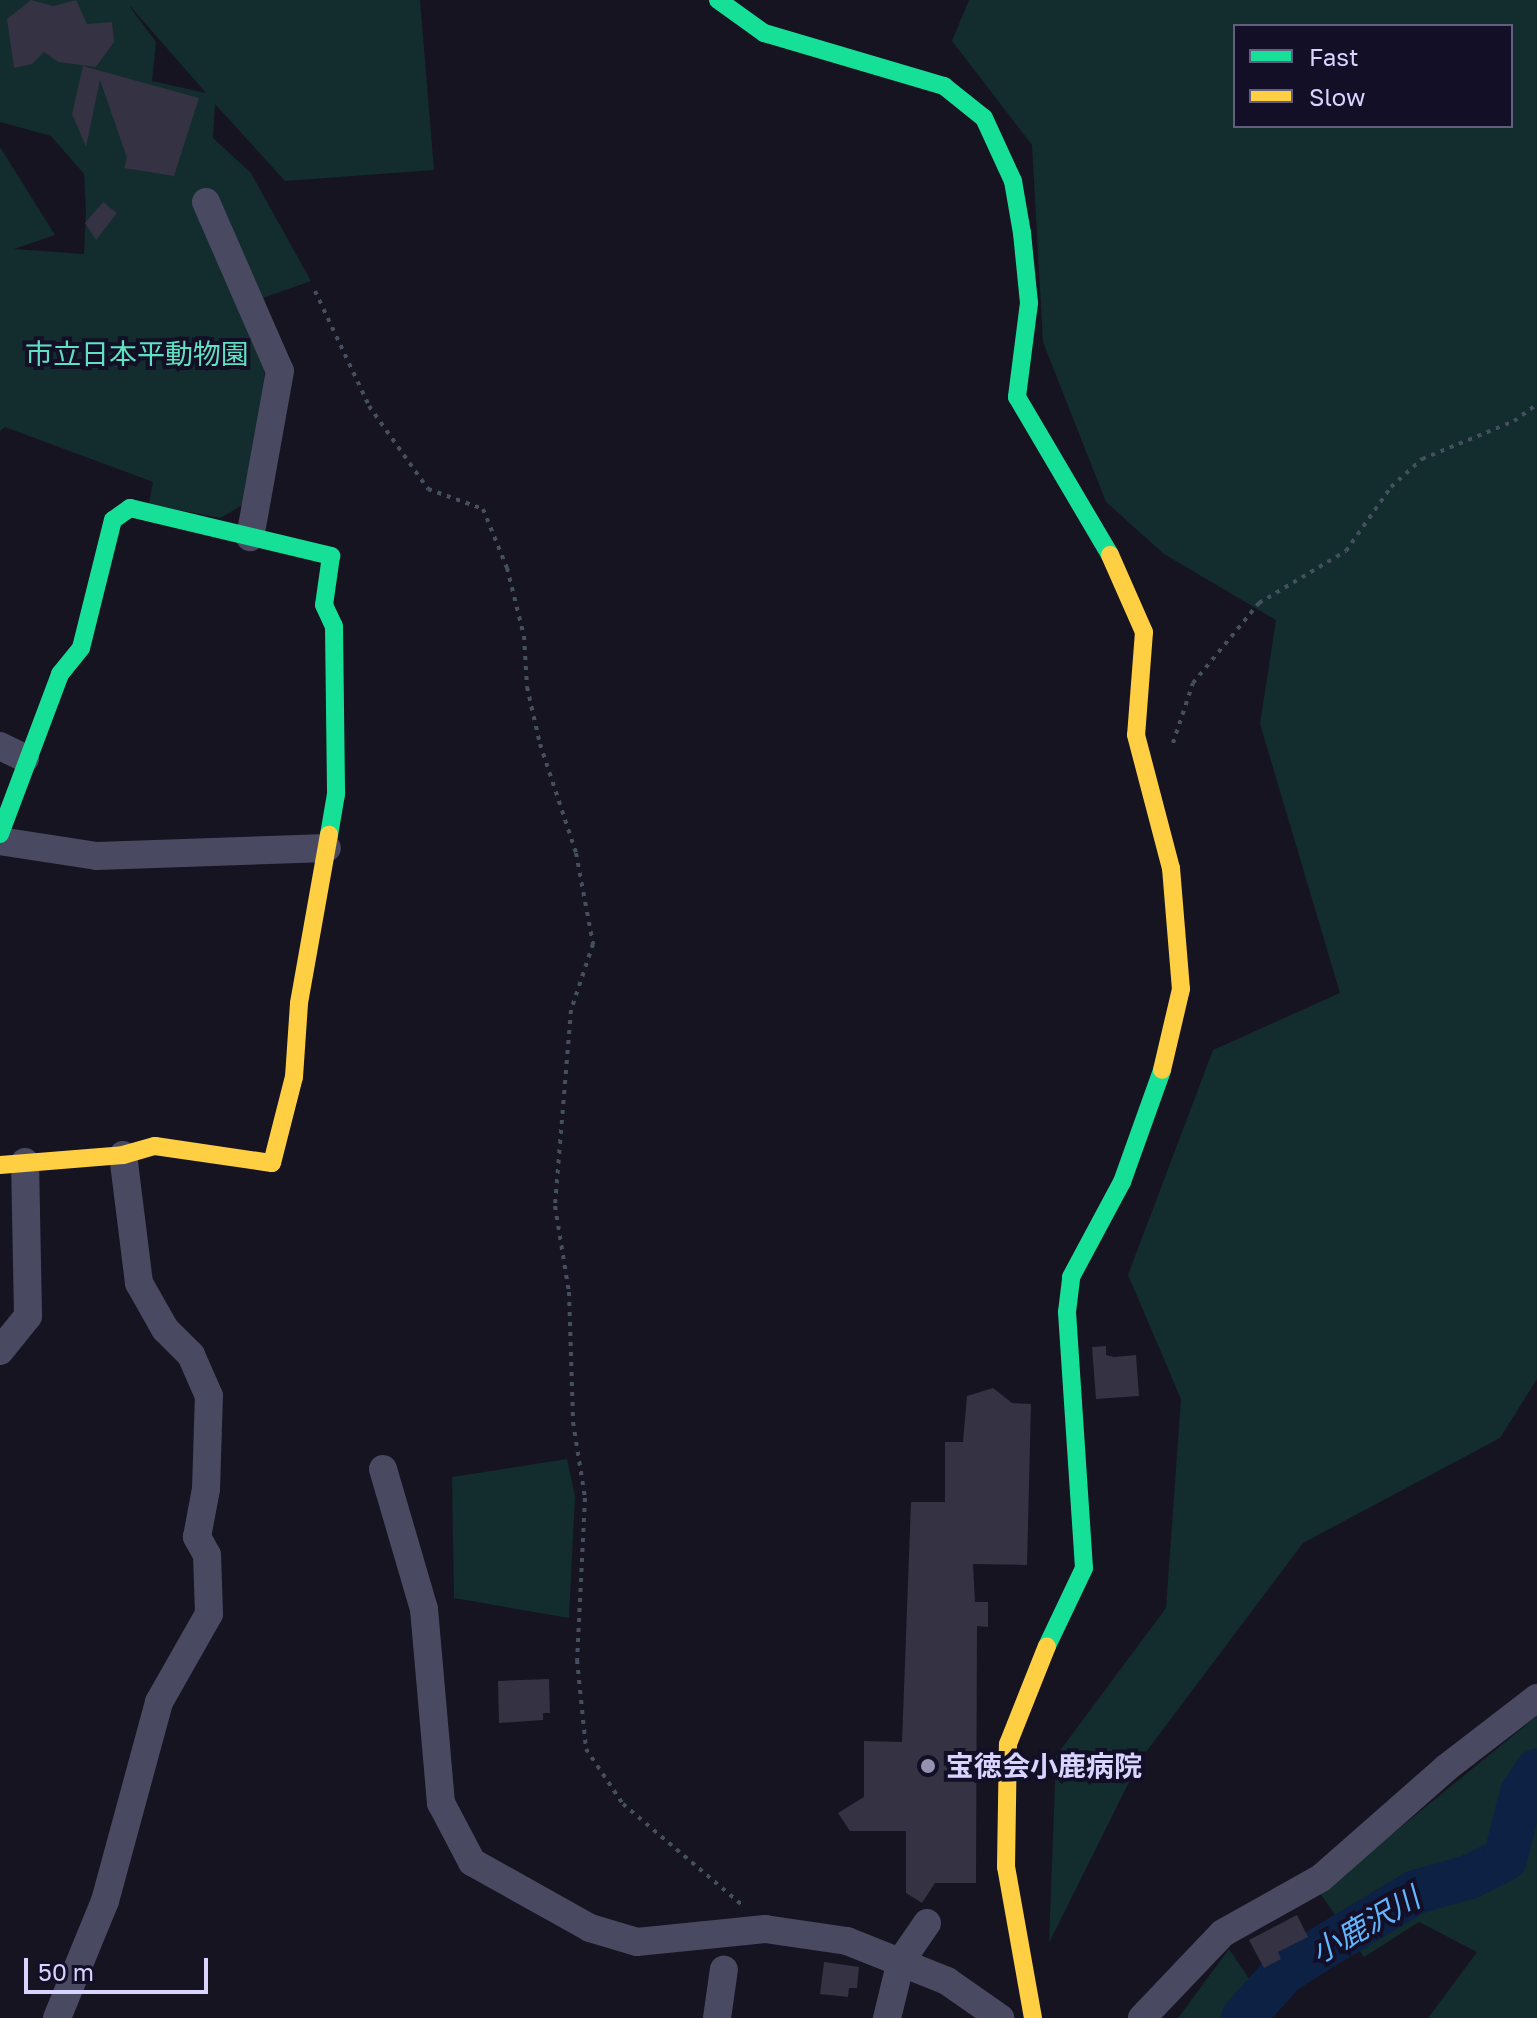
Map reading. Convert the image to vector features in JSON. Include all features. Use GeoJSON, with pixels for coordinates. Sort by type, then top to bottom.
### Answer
{"type":"FeatureCollection","features":[{"type":"Feature","properties":{"kind":"street"},"geometry":{"type":"LineString","coordinates":[[718,0],[764,33],[944,86],[984,118],[1013,181],[1022,233],[1029,303],[1017,397],[1128,586],[1144,632],[1136,735],[1171,868],[1181,989],[1152,1109],[1122,1182],[1071,1277],[1067,1312],[1086,1554],[1008,1744],[1006,1867],[1033,2018]]}},
{"type":"Feature","properties":{"kind":"street"},"geometry":{"type":"LineString","coordinates":[[206,202],[280,371],[250,537]]}},
{"type":"Feature","properties":{"kind":"street"},"geometry":{"type":"LineString","coordinates":[[0,834],[12,752],[60,674],[81,648],[113,520],[130,508],[331,556],[324,605],[334,626],[336,794],[299,1003],[294,1077],[272,1163],[193,1147],[155,1146],[123,1155],[12,1164],[28,1316],[0,1351]]}},
{"type":"Feature","properties":{"kind":"street"},"geometry":{"type":"LineString","coordinates":[[0,841],[97,856],[327,848]]}},
{"type":"Feature","properties":{"kind":"street"},"geometry":{"type":"LineString","coordinates":[[57,2018],[105,1901],[159,1702],[209,1614],[211,1588],[207,1555],[197,1537],[206,1489],[209,1396],[191,1355],[165,1329],[139,1283],[123,1155]]}},
{"type":"Feature","properties":{"kind":"street"},"geometry":{"type":"LineString","coordinates":[[383,1469],[424,1609],[436,1717],[433,1767],[441,1803],[472,1862],[576,1921],[637,1942],[765,1929],[847,1941],[947,1981],[1000,2018]]}},
{"type":"Feature","properties":{"kind":"street"},"geometry":{"type":"LineString","coordinates":[[1142,2018],[1223,1933],[1321,1878],[1446,1768],[1537,1698]]}},
{"type":"Feature","properties":{"kind":"street"},"geometry":{"type":"LineString","coordinates":[[887,2018],[901,1961],[927,1923]]}},
{"type":"Feature","properties":{"kind":"street"},"geometry":{"type":"LineString","coordinates":[[717,2018],[724,1969]]}},
{"type":"Feature","properties":{"kind":"path"},"geometry":{"type":"LineString","coordinates":[[315,291],[369,406],[428,489],[483,509],[524,636],[527,687],[576,853],[593,944],[571,1010],[555,1206],[569,1292],[573,1422],[585,1498],[577,1660],[586,1749],[623,1804],[705,1868],[765,1929]]}},
{"type":"Feature","properties":{"kind":"path"},"geometry":{"type":"LineString","coordinates":[[1171,748],[1193,683],[1259,603],[1346,551],[1391,487],[1422,459],[1514,421],[1537,404]]}},
{"type":"Feature","properties":{"kind":"green space","name":"市立日本平動物園"},"geometry":{"type":"Polygon","coordinates":[[[0,0],[420,0],[434,170],[285,181],[215,104],[213,138],[251,173],[311,281],[240,306],[264,365],[266,395],[243,505],[220,518],[149,504],[153,482],[5,427],[0,431],[0,147],[55,235],[14,249],[84,254],[86,211],[84,174],[51,136],[0,122],[0,0]],[[131,7],[156,42],[152,81],[206,93],[131,7]]]}},
{"type":"Feature","properties":{"kind":"green space"},"geometry":{"type":"Polygon","coordinates":[[[969,0],[1537,0],[1537,1379],[1500,1438],[1303,1543],[1140,1760],[1049,1943],[1056,1756],[1166,1608],[1181,1399],[1128,1275],[1213,1050],[1340,993],[1260,724],[1276,620],[1164,554],[1106,502],[1043,342],[1032,145],[952,41],[969,0]]]}},
{"type":"Feature","properties":{"kind":"green space"},"geometry":{"type":"Polygon","coordinates":[[[567,1459],[575,1496],[569,1618],[454,1598],[452,1477],[567,1459]]]}},
{"type":"Feature","properties":{"kind":"green space"},"geometry":{"type":"Polygon","coordinates":[[[1537,1716],[1537,2018],[1428,2018],[1477,1952],[1419,1922],[1364,1957],[1320,1893],[1537,1716]]]}},
{"type":"Feature","properties":{"kind":"green space"},"geometry":{"type":"Polygon","coordinates":[[[1229,1949],[1258,1992],[1236,2018],[1178,2018],[1229,1949]]]}},
{"type":"Feature","properties":{"kind":"building"},"geometry":{"type":"Polygon","coordinates":[[[31,0],[53,6],[76,0],[87,24],[112,22],[114,42],[96,67],[58,62],[44,52],[32,64],[14,68],[7,19],[31,0]]]}},
{"type":"Feature","properties":{"kind":"building"},"geometry":{"type":"Polygon","coordinates":[[[83,66],[199,98],[174,176],[124,168],[127,158],[100,80],[86,147],[72,114],[83,66]]]}},
{"type":"Feature","properties":{"kind":"building"},"geometry":{"type":"Polygon","coordinates":[[[103,202],[117,213],[96,240],[85,223],[103,202]]]}},
{"type":"Feature","properties":{"kind":"building"},"geometry":{"type":"Polygon","coordinates":[[[1106,1346],[1106,1355],[1136,1355],[1139,1396],[1096,1399],[1092,1347],[1106,1346]]]}},
{"type":"Feature","properties":{"kind":"building"},"geometry":{"type":"Polygon","coordinates":[[[993,1388],[1012,1403],[1031,1404],[1027,1565],[973,1564],[975,1602],[988,1602],[988,1627],[977,1626],[976,1883],[935,1883],[922,1903],[906,1893],[906,1831],[850,1831],[838,1813],[864,1797],[864,1741],[902,1742],[911,1502],[945,1502],[945,1442],[963,1442],[967,1396],[993,1388]]]}},
{"type":"Feature","properties":{"kind":"building"},"geometry":{"type":"Polygon","coordinates":[[[549,1679],[550,1713],[543,1713],[543,1720],[499,1723],[498,1681],[549,1679]]]}},
{"type":"Feature","properties":{"kind":"building"},"geometry":{"type":"Polygon","coordinates":[[[1297,1915],[1308,1937],[1278,1952],[1281,1959],[1264,1968],[1249,1940],[1297,1915]]]}},
{"type":"Feature","properties":{"kind":"building"},"geometry":{"type":"Polygon","coordinates":[[[824,1962],[859,1967],[857,1988],[849,1988],[848,1997],[820,1994],[824,1962]]]}},
{"type":"Feature","properties":{"kind":"waterway","name":"小鹿沢川"},"geometry":{"type":"LineString","coordinates":[[1243,2018],[1284,1972],[1327,1945],[1416,1892],[1469,1877],[1505,1859],[1522,1793],[1537,1771]]}},
{"type":"Feature","properties":{"kind":"traffic: fast"},"geometry":{"type":"LineString","coordinates":[[718,0],[764,33],[944,86],[984,118],[1013,181],[1022,233],[1029,303],[1017,397],[1110,555]]}},
{"type":"Feature","properties":{"kind":"traffic: fast"},"geometry":{"type":"LineString","coordinates":[[0,834],[60,674],[81,648],[113,520],[130,508],[331,556],[324,605],[334,626],[336,794],[329,835]]}},
{"type":"Feature","properties":{"kind":"traffic: fast"},"geometry":{"type":"LineString","coordinates":[[1047,1646],[1084,1568],[1067,1312],[1071,1277],[1122,1182],[1162,1070]]}},
{"type":"Feature","properties":{"kind":"traffic: slow"},"geometry":{"type":"LineString","coordinates":[[1110,555],[1144,632],[1136,735],[1171,868],[1181,989],[1162,1070]]}},
{"type":"Feature","properties":{"kind":"traffic: slow"},"geometry":{"type":"LineString","coordinates":[[0,1165],[123,1155],[155,1146],[272,1163],[294,1077],[299,1003],[329,835]]}},
{"type":"Feature","properties":{"kind":"traffic: slow"},"geometry":{"type":"LineString","coordinates":[[1033,2018],[1006,1867],[1008,1744],[1047,1646]]}},
{"type":"Feature","properties":{"kind":"place","name":"宝徳会小鹿病院"},"geometry":{"type":"Point","coordinates":[928,1766]}}]}
